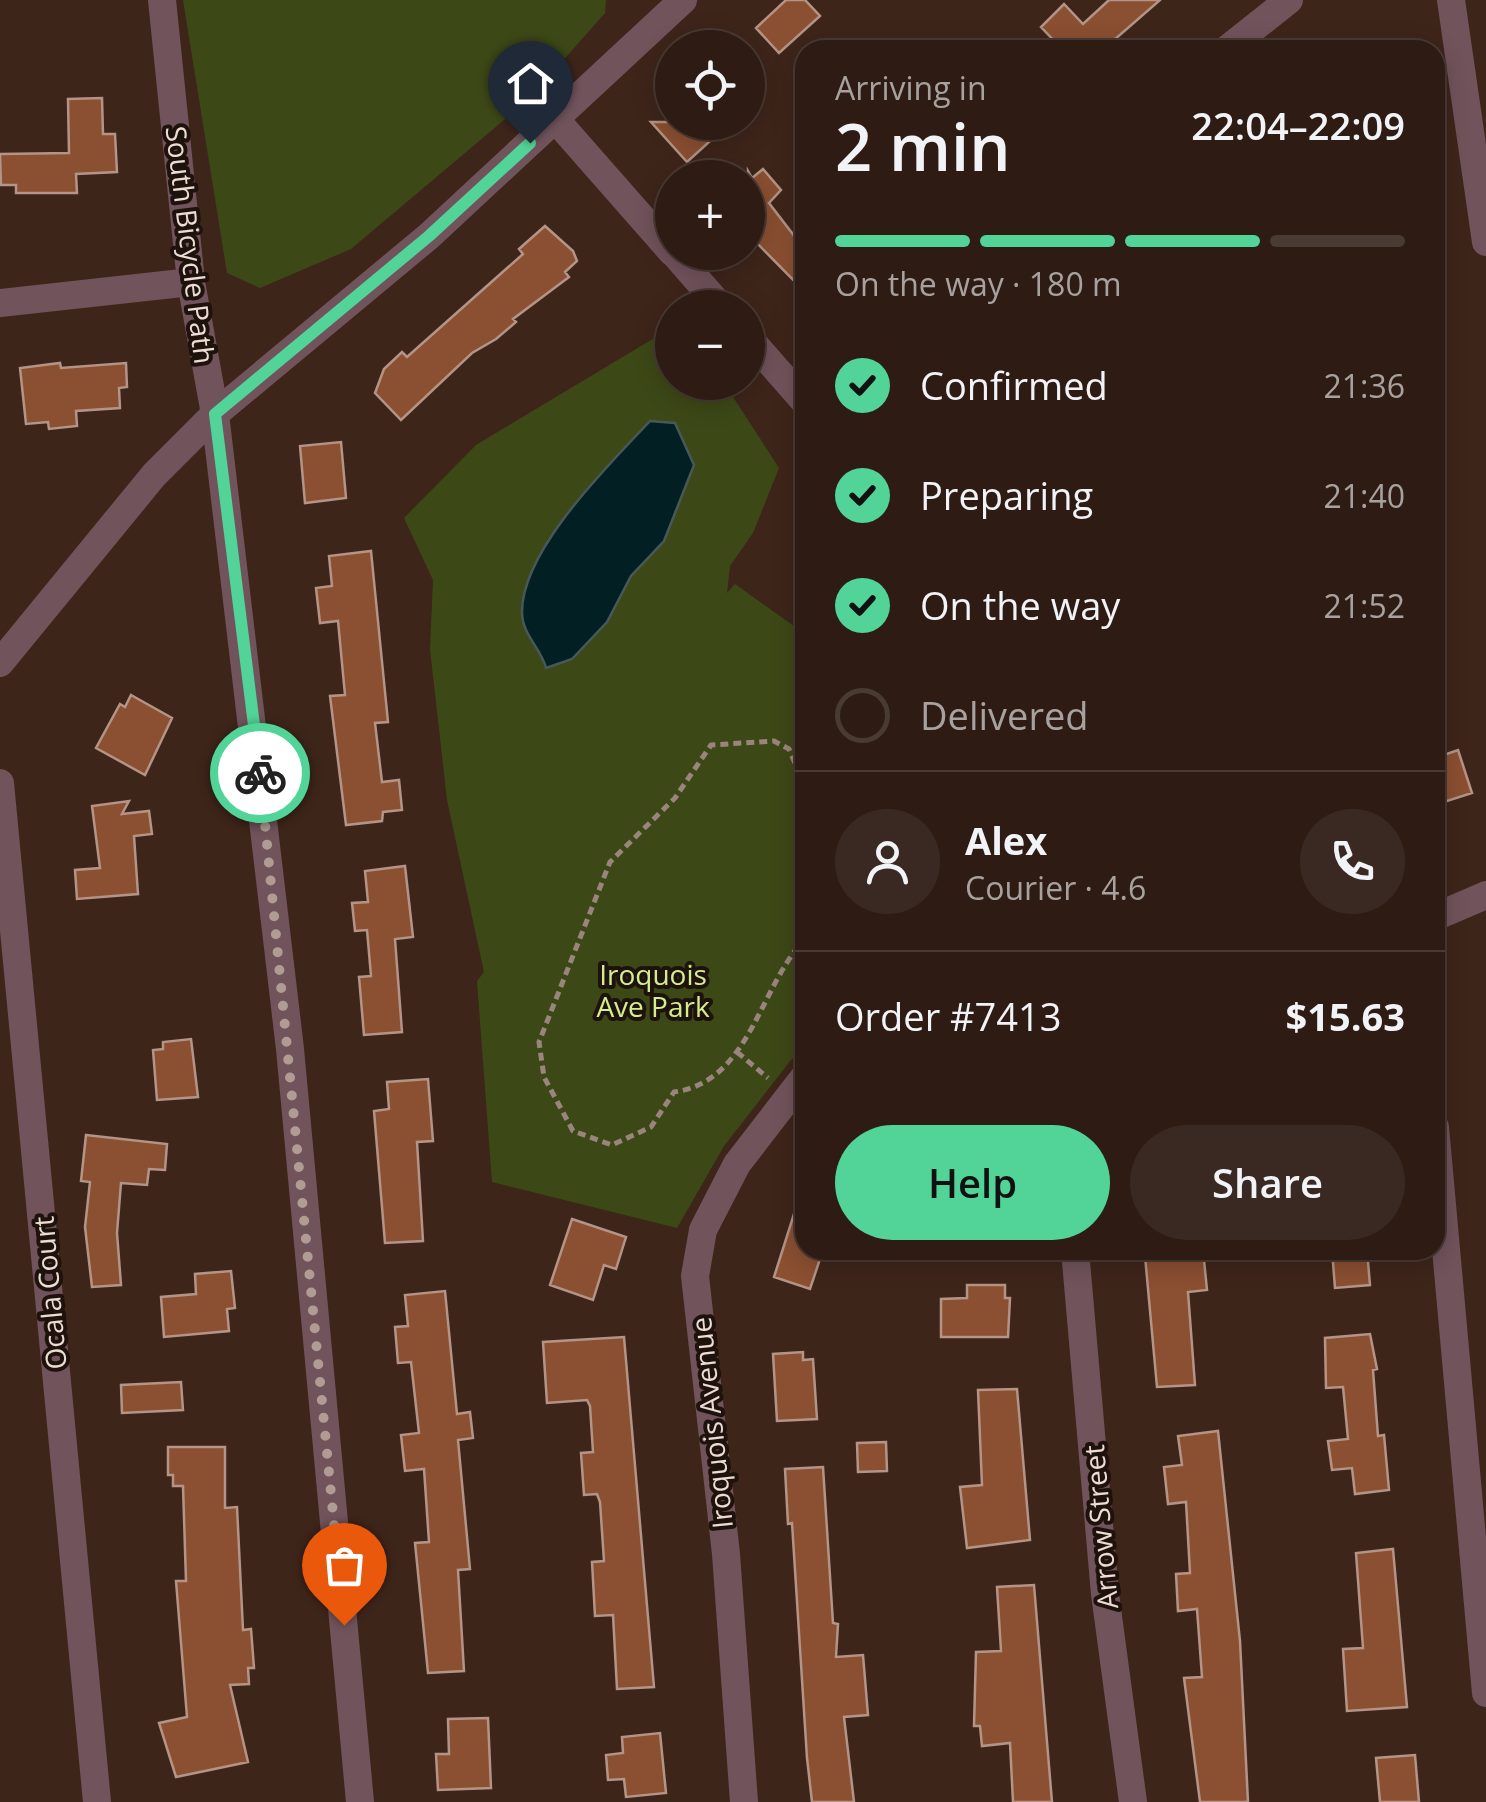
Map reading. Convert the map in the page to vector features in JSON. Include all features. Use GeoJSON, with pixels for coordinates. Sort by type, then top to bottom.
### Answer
{"type":"FeatureCollection","features":[{"type":"Feature","properties":{"kind":"street","name":"South Bicycle Path"},"geometry":{"type":"LineString","coordinates":[[162,0],[191,282],[215,414],[290,1049],[360,1802]]}},
{"type":"Feature","properties":{"kind":"street"},"geometry":{"type":"LineString","coordinates":[[0,664],[154,475],[215,414],[429,236],[683,0]]}},
{"type":"Feature","properties":{"kind":"street"},"geometry":{"type":"LineString","coordinates":[[1239,40],[1289,0]]}},
{"type":"Feature","properties":{"kind":"street"},"geometry":{"type":"LineString","coordinates":[[1451,0],[1486,242]]}},
{"type":"Feature","properties":{"kind":"street"},"geometry":{"type":"LineString","coordinates":[[556,120],[655,232]]}},
{"type":"Feature","properties":{"kind":"street"},"geometry":{"type":"LineString","coordinates":[[689,270],[706,290]]}},
{"type":"Feature","properties":{"kind":"street"},"geometry":{"type":"LineString","coordinates":[[0,303],[191,282]]}},
{"type":"Feature","properties":{"kind":"street"},"geometry":{"type":"LineString","coordinates":[[765,356],[795,390]]}},
{"type":"Feature","properties":{"kind":"street","name":"Ocala Court"},"geometry":{"type":"LineString","coordinates":[[0,783],[97,1802]]}},
{"type":"Feature","properties":{"kind":"street"},"geometry":{"type":"LineString","coordinates":[[1445,913],[1486,895]]}},
{"type":"Feature","properties":{"kind":"street","name":"Iroquois Avenue"},"geometry":{"type":"LineString","coordinates":[[744,1802],[726,1554],[695,1276],[704,1230],[737,1164],[795,1090]]}},
{"type":"Feature","properties":{"kind":"street"},"geometry":{"type":"LineString","coordinates":[[1445,1238],[1486,1692]]}},
{"type":"Feature","properties":{"kind":"street","name":"Arrow Street"},"geometry":{"type":"LineString","coordinates":[[1076,1260],[1105,1594],[1134,1802]]}},
{"type":"Feature","properties":{"kind":"path"},"geometry":{"type":"LineString","coordinates":[[795,763],[789,748],[774,741],[711,745],[675,798],[610,862],[540,1042],[544,1077],[573,1130],[612,1146],[651,1127],[674,1092],[709,1083],[737,1052],[795,956]]}},
{"type":"Feature","properties":{"kind":"path"},"geometry":{"type":"LineString","coordinates":[[737,1052],[795,1084]]}},
{"type":"Feature","properties":{"kind":"green space"},"geometry":{"type":"Polygon","coordinates":[[[183,0],[606,0],[605,13],[529,99],[351,249],[260,288],[227,273],[183,0]]]}},
{"type":"Feature","properties":{"kind":"green space","name":"Iroquois Ave Park"},"geometry":{"type":"Polygon","coordinates":[[[655,338],[655,400],[735,400],[779,468],[753,533],[730,566],[727,593],[735,584],[795,627],[795,1055],[724,1146],[677,1228],[492,1182],[477,981],[484,972],[447,800],[430,649],[433,580],[404,518],[476,445],[655,338]]]}},
{"type":"Feature","properties":{"kind":"water"},"geometry":{"type":"Polygon","coordinates":[[[650,421],[675,423],[694,465],[664,541],[631,576],[607,622],[572,659],[546,668],[525,628],[522,612],[536,562],[571,509],[650,421]]]}},
{"type":"Feature","properties":{"kind":"building"},"geometry":{"type":"Polygon","coordinates":[[[786,0],[805,0],[820,16],[779,53],[765,38],[765,30],[756,28],[786,0]]]}},
{"type":"Feature","properties":{"kind":"building"},"geometry":{"type":"Polygon","coordinates":[[[1109,0],[1160,0],[1114,40],[1053,40],[1041,27],[1064,4],[1083,24],[1109,0]]]}},
{"type":"Feature","properties":{"kind":"building"},"geometry":{"type":"Polygon","coordinates":[[[102,98],[103,134],[115,134],[117,172],[76,174],[77,193],[16,193],[16,185],[1,185],[0,154],[69,153],[68,99],[102,98]]]}},
{"type":"Feature","properties":{"kind":"building"},"geometry":{"type":"Polygon","coordinates":[[[667,140],[711,140],[689,160],[667,140]]]}},
{"type":"Feature","properties":{"kind":"building"},"geometry":{"type":"Polygon","coordinates":[[[765,171],[781,190],[769,203],[795,237],[795,282],[765,251],[765,171]]]}},
{"type":"Feature","properties":{"kind":"building"},"geometry":{"type":"Polygon","coordinates":[[[545,226],[573,251],[577,261],[565,272],[569,277],[513,319],[516,322],[496,339],[472,353],[401,420],[375,393],[384,369],[402,352],[407,357],[523,254],[519,249],[545,226]]]}},
{"type":"Feature","properties":{"kind":"building"},"geometry":{"type":"Polygon","coordinates":[[[60,363],[61,368],[126,363],[127,387],[119,388],[120,408],[76,411],[77,426],[49,429],[48,422],[26,424],[20,368],[60,363]]]}},
{"type":"Feature","properties":{"kind":"building"},"geometry":{"type":"Polygon","coordinates":[[[341,442],[346,498],[305,503],[300,446],[341,442]]]}},
{"type":"Feature","properties":{"kind":"building"},"geometry":{"type":"Polygon","coordinates":[[[371,551],[388,722],[375,723],[382,782],[399,780],[402,810],[383,812],[382,821],[346,825],[330,696],[345,695],[338,621],[320,623],[316,588],[332,586],[329,556],[371,551]]]}},
{"type":"Feature","properties":{"kind":"building"},"geometry":{"type":"Polygon","coordinates":[[[131,695],[172,718],[145,775],[96,748],[120,704],[125,707],[131,695]]]}},
{"type":"Feature","properties":{"kind":"building"},"geometry":{"type":"Polygon","coordinates":[[[1458,750],[1472,793],[1445,802],[1445,755],[1458,750]]]}},
{"type":"Feature","properties":{"kind":"building"},"geometry":{"type":"Polygon","coordinates":[[[129,801],[122,814],[149,811],[152,834],[134,836],[138,894],[77,899],[75,870],[100,868],[92,806],[129,801]]]}},
{"type":"Feature","properties":{"kind":"building"},"geometry":{"type":"Polygon","coordinates":[[[405,866],[413,937],[395,939],[402,1032],[364,1035],[359,977],[371,976],[367,930],[355,931],[352,903],[368,902],[365,871],[405,866]]]}},
{"type":"Feature","properties":{"kind":"building"},"geometry":{"type":"Polygon","coordinates":[[[191,1039],[198,1097],[157,1100],[153,1050],[163,1049],[163,1042],[191,1039]]]}},
{"type":"Feature","properties":{"kind":"building"},"geometry":{"type":"Polygon","coordinates":[[[428,1079],[433,1141],[417,1142],[423,1241],[385,1243],[374,1111],[389,1109],[387,1082],[428,1079]]]}},
{"type":"Feature","properties":{"kind":"building"},"geometry":{"type":"Polygon","coordinates":[[[86,1135],[167,1144],[165,1170],[149,1169],[147,1185],[121,1183],[117,1233],[121,1285],[92,1287],[85,1227],[90,1182],[81,1181],[86,1135]]]}},
{"type":"Feature","properties":{"kind":"building"},"geometry":{"type":"Polygon","coordinates":[[[795,1211],[795,1260],[820,1260],[810,1289],[774,1277],[795,1211]]]}},
{"type":"Feature","properties":{"kind":"building"},"geometry":{"type":"Polygon","coordinates":[[[572,1219],[626,1237],[616,1269],[604,1265],[593,1300],[550,1285],[572,1219]]]}},
{"type":"Feature","properties":{"kind":"building"},"geometry":{"type":"Polygon","coordinates":[[[1145,1260],[1204,1260],[1207,1290],[1188,1292],[1195,1385],[1157,1387],[1145,1260]]]}},
{"type":"Feature","properties":{"kind":"building"},"geometry":{"type":"Polygon","coordinates":[[[1333,1260],[1368,1260],[1370,1285],[1335,1288],[1333,1260]]]}},
{"type":"Feature","properties":{"kind":"building"},"geometry":{"type":"Polygon","coordinates":[[[231,1271],[235,1308],[227,1309],[229,1331],[164,1337],[161,1297],[196,1294],[195,1274],[231,1271]]]}},
{"type":"Feature","properties":{"kind":"building"},"geometry":{"type":"Polygon","coordinates":[[[967,1285],[1005,1285],[1005,1298],[1010,1298],[1008,1337],[941,1337],[941,1299],[967,1298],[967,1285]]]}},
{"type":"Feature","properties":{"kind":"building"},"geometry":{"type":"Polygon","coordinates":[[[445,1291],[457,1414],[470,1412],[473,1438],[458,1440],[470,1569],[458,1570],[464,1671],[428,1673],[415,1543],[429,1542],[424,1469],[405,1471],[401,1435],[419,1433],[411,1362],[398,1363],[395,1327],[408,1326],[405,1295],[445,1291]]]}},
{"type":"Feature","properties":{"kind":"building"},"geometry":{"type":"Polygon","coordinates":[[[1370,1334],[1377,1369],[1373,1370],[1378,1436],[1384,1435],[1389,1490],[1355,1494],[1352,1468],[1332,1470],[1328,1441],[1348,1439],[1343,1387],[1326,1388],[1325,1338],[1370,1334]]]}},
{"type":"Feature","properties":{"kind":"building"},"geometry":{"type":"Polygon","coordinates":[[[624,1337],[654,1687],[617,1689],[613,1615],[595,1616],[592,1562],[604,1561],[600,1502],[597,1494],[584,1495],[581,1453],[593,1452],[590,1406],[587,1400],[547,1403],[543,1342],[624,1337]]]}},
{"type":"Feature","properties":{"kind":"building"},"geometry":{"type":"Polygon","coordinates":[[[803,1352],[803,1360],[813,1359],[817,1419],[777,1421],[773,1354],[803,1352]]]}},
{"type":"Feature","properties":{"kind":"building"},"geometry":{"type":"Polygon","coordinates":[[[181,1382],[183,1410],[122,1413],[121,1385],[181,1382]]]}},
{"type":"Feature","properties":{"kind":"building"},"geometry":{"type":"Polygon","coordinates":[[[1017,1389],[1030,1540],[967,1548],[960,1487],[982,1485],[978,1390],[1017,1389]]]}},
{"type":"Feature","properties":{"kind":"building"},"geometry":{"type":"Polygon","coordinates":[[[1218,1431],[1240,1641],[1248,1802],[1200,1802],[1184,1678],[1202,1677],[1197,1609],[1178,1611],[1176,1574],[1190,1573],[1186,1502],[1168,1504],[1164,1467],[1182,1465],[1178,1436],[1218,1431]]]}},
{"type":"Feature","properties":{"kind":"building"},"geometry":{"type":"Polygon","coordinates":[[[886,1442],[887,1471],[858,1472],[857,1443],[886,1442]]]}},
{"type":"Feature","properties":{"kind":"building"},"geometry":{"type":"Polygon","coordinates":[[[168,1447],[225,1447],[225,1508],[237,1507],[243,1630],[251,1629],[254,1668],[248,1668],[249,1684],[230,1685],[248,1762],[176,1777],[159,1723],[187,1717],[176,1581],[186,1581],[183,1486],[173,1486],[173,1475],[168,1475],[168,1447]]]}},
{"type":"Feature","properties":{"kind":"building"},"geometry":{"type":"Polygon","coordinates":[[[823,1467],[833,1623],[838,1624],[836,1657],[863,1655],[868,1715],[844,1717],[854,1802],[812,1802],[807,1758],[785,1469],[823,1467]]]}},
{"type":"Feature","properties":{"kind":"building"},"geometry":{"type":"Polygon","coordinates":[[[1393,1549],[1407,1707],[1347,1711],[1343,1649],[1363,1648],[1356,1553],[1393,1549]]]}},
{"type":"Feature","properties":{"kind":"building"},"geometry":{"type":"Polygon","coordinates":[[[1034,1585],[1052,1802],[1013,1802],[1010,1743],[982,1746],[980,1726],[974,1726],[976,1652],[1001,1651],[997,1587],[1034,1585]]]}},
{"type":"Feature","properties":{"kind":"building"},"geometry":{"type":"Polygon","coordinates":[[[488,1718],[491,1788],[438,1790],[436,1754],[449,1754],[448,1719],[488,1718]]]}},
{"type":"Feature","properties":{"kind":"building"},"geometry":{"type":"Polygon","coordinates":[[[660,1733],[666,1793],[626,1797],[624,1779],[608,1780],[606,1755],[623,1753],[622,1737],[660,1733]]]}},
{"type":"Feature","properties":{"kind":"building"},"geometry":{"type":"Polygon","coordinates":[[[1415,1755],[1419,1802],[1380,1802],[1376,1758],[1415,1755]]]}},
{"type":"Feature","properties":{"kind":"way so far"},"geometry":{"type":"LineString","coordinates":[[260,773],[344,1625]]}},
{"type":"Feature","properties":{"kind":"route"},"geometry":{"type":"LineString","coordinates":[[260,773],[215,414],[429,236],[530,143]]}}]}
